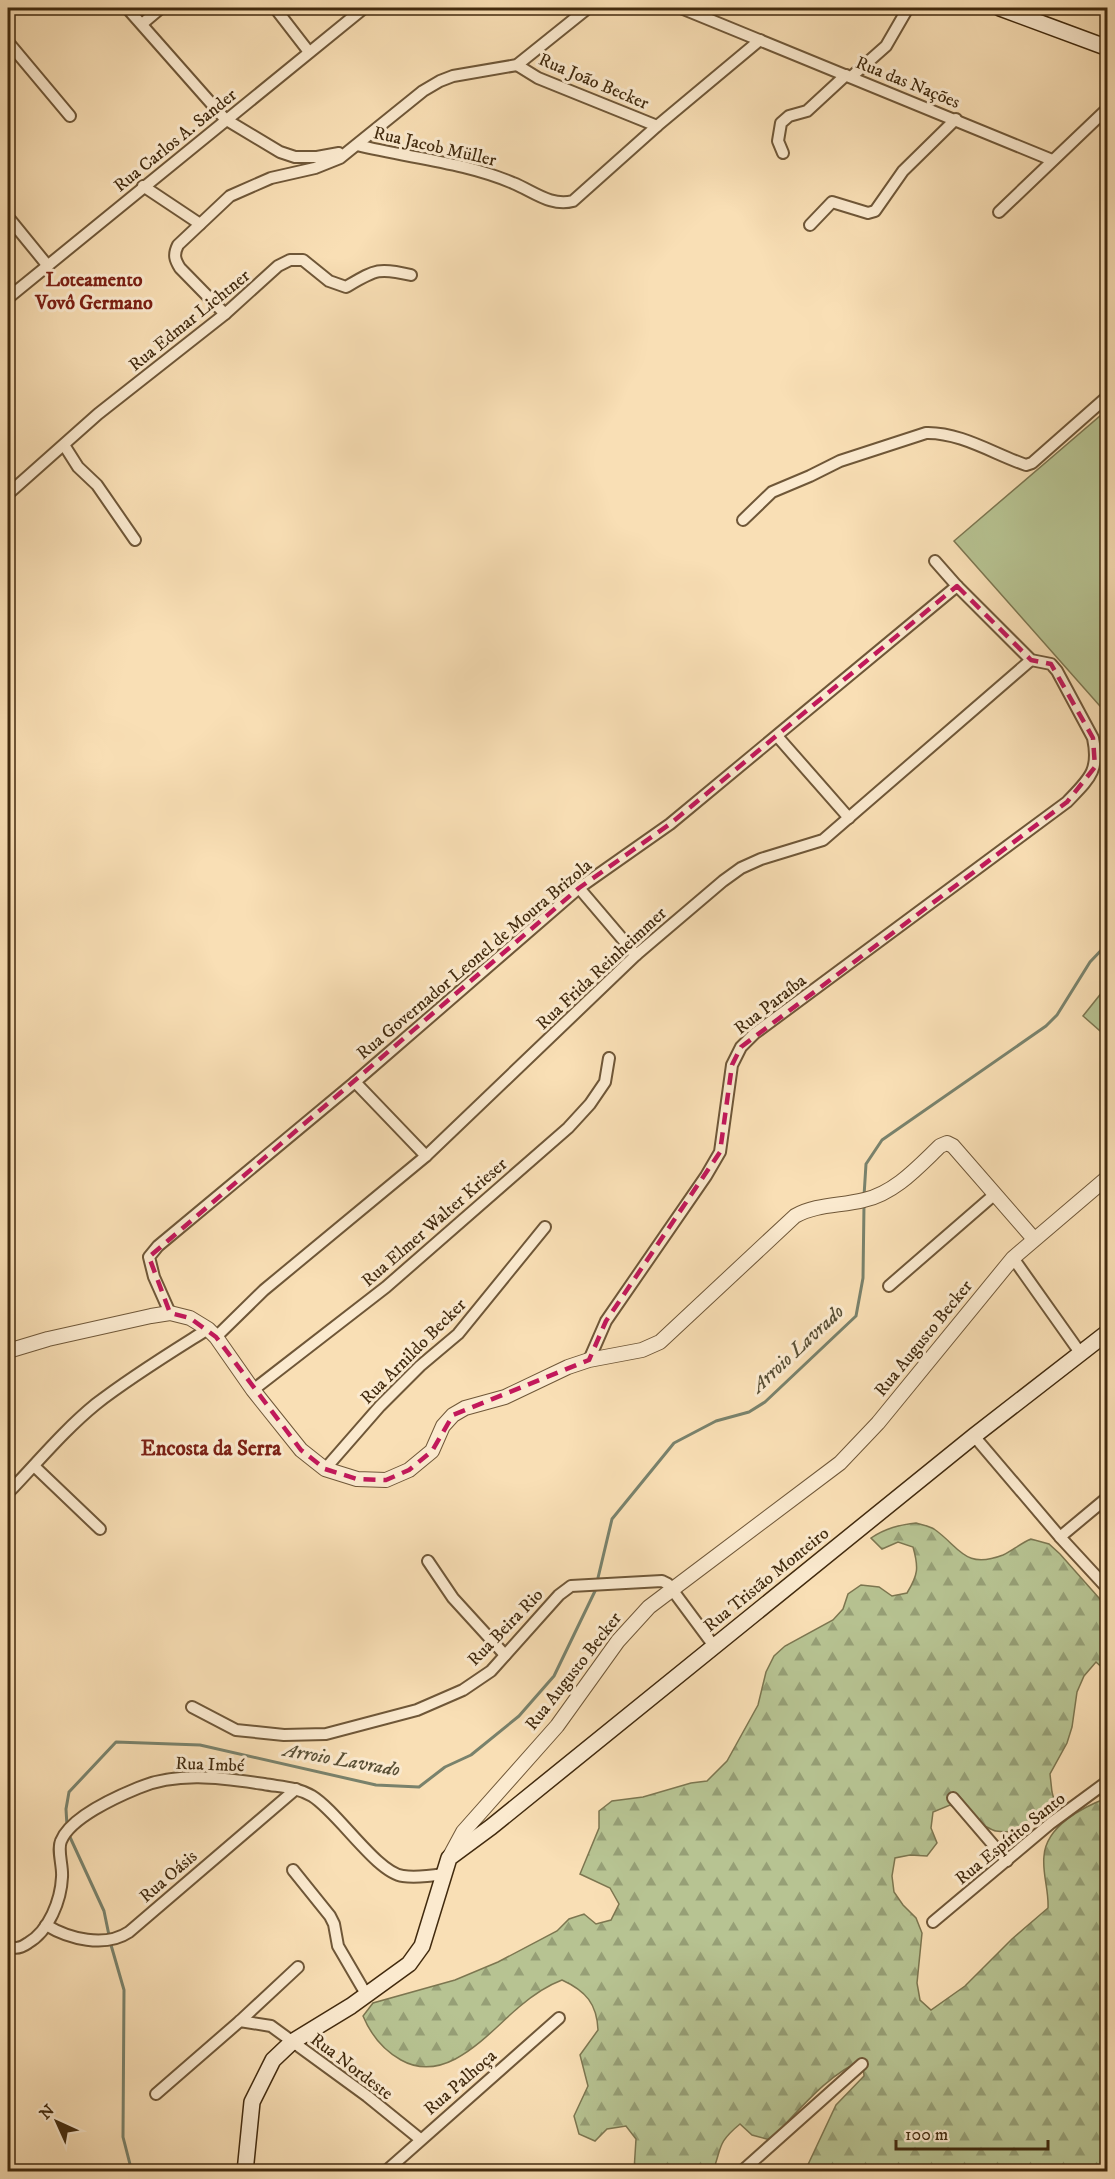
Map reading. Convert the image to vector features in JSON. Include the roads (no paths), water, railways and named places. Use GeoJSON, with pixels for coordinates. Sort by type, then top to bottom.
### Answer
{"type":"FeatureCollection","features":[{"type":"Feature","properties":{"kind":"main road"},"geometry":{"type":"LineString","coordinates":[[1000,8],[1107,48]]}},
{"type":"Feature","properties":{"kind":"main road","name":"Rua Tristão Monteiro"},"geometry":{"type":"LineString","coordinates":[[449,1858],[974,1436],[1107,1332]]}},
{"type":"Feature","properties":{"kind":"main road","name":"Rua Augusto Becker"},"geometry":{"type":"LineString","coordinates":[[245,2172],[252,2102],[273,2061],[292,2042],[409,1964],[422,1946],[449,1858]]}},
{"type":"Feature","properties":{"kind":"street"},"geometry":{"type":"LineString","coordinates":[[127,8],[225,119],[280,152],[295,157],[316,157],[353,148]]}},
{"type":"Feature","properties":{"kind":"street"},"geometry":{"type":"LineString","coordinates":[[142,24],[161,8]]}},
{"type":"Feature","properties":{"kind":"street"},"geometry":{"type":"LineString","coordinates":[[275,8],[309,52]]}},
{"type":"Feature","properties":{"kind":"street","name":"Rua Carlos A. Sander"},"geometry":{"type":"LineString","coordinates":[[8,298],[364,8]]}},
{"type":"Feature","properties":{"kind":"street"},"geometry":{"type":"LineString","coordinates":[[225,314],[180,268],[174,253],[178,245],[230,196],[270,178],[315,168],[340,158],[414,98],[440,81],[453,76],[517,65],[588,8]]}},
{"type":"Feature","properties":{"kind":"street"},"geometry":{"type":"LineString","coordinates":[[783,153],[778,141],[780,123],[789,116],[807,111],[886,45],[908,8]]}},
{"type":"Feature","properties":{"kind":"street","name":"Rua das Nações"},"geometry":{"type":"LineString","coordinates":[[687,9],[1052,160]]}},
{"type":"Feature","properties":{"kind":"street"},"geometry":{"type":"LineString","coordinates":[[657,126],[760,40]]}},
{"type":"Feature","properties":{"kind":"street"},"geometry":{"type":"LineString","coordinates":[[8,42],[70,116]]}},
{"type":"Feature","properties":{"kind":"street","name":"Rua João Becker"},"geometry":{"type":"LineString","coordinates":[[517,65],[538,78],[657,126]]}},
{"type":"Feature","properties":{"kind":"street"},"geometry":{"type":"LineString","coordinates":[[999,212],[1107,108]]}},
{"type":"Feature","properties":{"kind":"street"},"geometry":{"type":"LineString","coordinates":[[810,225],[832,202],[868,213],[875,211],[903,171],[956,119]]}},
{"type":"Feature","properties":{"kind":"street","name":"Rua Jacob Müller"},"geometry":{"type":"LineString","coordinates":[[353,148],[481,171],[514,183],[551,201],[564,204],[573,201],[657,126]]}},
{"type":"Feature","properties":{"kind":"street"},"geometry":{"type":"LineString","coordinates":[[143,186],[200,224]]}},
{"type":"Feature","properties":{"kind":"street"},"geometry":{"type":"LineString","coordinates":[[8,217],[48,266]]}},
{"type":"Feature","properties":{"kind":"street","name":"Rua Edmar Lichtner"},"geometry":{"type":"LineString","coordinates":[[8,494],[98,414],[225,314],[278,267],[290,260],[303,260],[329,281],[346,287],[367,275],[386,269],[411,275]]}},
{"type":"Feature","properties":{"kind":"street"},"geometry":{"type":"LineString","coordinates":[[743,520],[772,492],[840,461],[926,433],[937,432],[959,438],[1026,465],[1032,463],[1107,396]]}},
{"type":"Feature","properties":{"kind":"street"},"geometry":{"type":"LineString","coordinates":[[64,445],[78,466],[97,485],[135,540]]}},
{"type":"Feature","properties":{"kind":"street"},"geometry":{"type":"LineString","coordinates":[[935,561],[1031,660]]}},
{"type":"Feature","properties":{"kind":"street","name":"Rua Governador Leonel de Moura Brizola"},"geometry":{"type":"LineString","coordinates":[[170,1313],[154,1277],[149,1257],[158,1246],[355,1082],[579,888],[670,824],[957,586]]}},
{"type":"Feature","properties":{"kind":"street","name":"Rua Paraíba"},"geometry":{"type":"LineString","coordinates":[[589,1360],[606,1321],[706,1176],[720,1152],[732,1065],[741,1047],[754,1034],[1067,802],[1086,782],[1095,767],[1093,738],[1057,671],[1051,664],[1031,660]]}},
{"type":"Feature","properties":{"kind":"street","name":"Rua Frida Reinheimmer"},"geometry":{"type":"LineString","coordinates":[[8,1493],[96,1404],[152,1365],[212,1333],[426,1156],[636,955],[723,880],[761,859],[822,840],[1031,660]]}},
{"type":"Feature","properties":{"kind":"street"},"geometry":{"type":"LineString","coordinates":[[777,736],[849,818]]}},
{"type":"Feature","properties":{"kind":"street"},"geometry":{"type":"LineString","coordinates":[[579,888],[636,955]]}},
{"type":"Feature","properties":{"kind":"street","name":"Rua Elmer Walter Krieser"},"geometry":{"type":"LineString","coordinates":[[253,1390],[386,1287],[568,1128],[590,1104],[605,1082],[609,1058]]}},
{"type":"Feature","properties":{"kind":"street"},"geometry":{"type":"LineString","coordinates":[[355,1082],[426,1156]]}},
{"type":"Feature","properties":{"kind":"street"},"geometry":{"type":"LineString","coordinates":[[8,1351],[59,1336],[170,1313],[190,1318],[212,1333],[253,1390],[301,1450],[325,1469],[357,1479],[386,1480],[410,1470],[432,1451],[443,1426],[453,1415],[465,1408],[505,1396],[568,1367],[589,1360],[642,1350],[660,1342],[795,1216],[806,1210],[859,1201],[903,1181],[940,1146],[947,1143],[954,1146],[1034,1239]]}},
{"type":"Feature","properties":{"kind":"street","name":"Rua Augusto Becker"},"geometry":{"type":"LineString","coordinates":[[449,1858],[463,1832],[558,1726],[618,1641],[649,1607],[840,1462],[879,1423],[1013,1258],[1107,1177]]}},
{"type":"Feature","properties":{"kind":"street"},"geometry":{"type":"LineString","coordinates":[[889,1286],[995,1194]]}},
{"type":"Feature","properties":{"kind":"street","name":"Rua Arnildo Becker"},"geometry":{"type":"LineString","coordinates":[[325,1469],[380,1406],[420,1366],[458,1334],[545,1227]]}},
{"type":"Feature","properties":{"kind":"street"},"geometry":{"type":"LineString","coordinates":[[1013,1258],[1081,1354]]}},
{"type":"Feature","properties":{"kind":"street"},"geometry":{"type":"LineString","coordinates":[[974,1436],[1107,1588]]}},
{"type":"Feature","properties":{"kind":"street"},"geometry":{"type":"LineString","coordinates":[[34,1466],[100,1529]]}},
{"type":"Feature","properties":{"kind":"street"},"geometry":{"type":"LineString","coordinates":[[1060,1537],[1107,1497]]}},
{"type":"Feature","properties":{"kind":"street"},"geometry":{"type":"LineString","coordinates":[[428,1561],[453,1598],[505,1655]]}},
{"type":"Feature","properties":{"kind":"street","name":"Rua Beira Rio"},"geometry":{"type":"LineString","coordinates":[[192,1707],[236,1730],[284,1735],[326,1734],[417,1710],[463,1690],[491,1671],[559,1594],[571,1586],[662,1581],[672,1590]]}},
{"type":"Feature","properties":{"kind":"street"},"geometry":{"type":"LineString","coordinates":[[672,1590],[714,1646]]}},
{"type":"Feature","properties":{"kind":"street","name":"Rua Imbé"},"geometry":{"type":"LineString","coordinates":[[8,1945],[12,1948],[20,1948],[32,1942],[46,1925],[58,1899],[61,1886],[60,1842],[70,1827],[111,1801],[140,1787],[167,1779],[216,1778],[296,1789],[313,1797],[393,1873],[401,1876],[443,1874]]}},
{"type":"Feature","properties":{"kind":"street","name":"Rua Espírito Santo"},"geometry":{"type":"LineString","coordinates":[[933,1922],[1051,1823],[1107,1781]]}},
{"type":"Feature","properties":{"kind":"street","name":"Rua Oásis"},"geometry":{"type":"LineString","coordinates":[[46,1925],[66,1935],[102,1941],[117,1940],[296,1789]]}},
{"type":"Feature","properties":{"kind":"street"},"geometry":{"type":"LineString","coordinates":[[952,1798],[1007,1861]]}},
{"type":"Feature","properties":{"kind":"street"},"geometry":{"type":"LineString","coordinates":[[293,1870],[330,1916],[334,1924],[338,1946],[366,1994]]}},
{"type":"Feature","properties":{"kind":"street"},"geometry":{"type":"LineString","coordinates":[[156,2094],[298,1967]]}},
{"type":"Feature","properties":{"kind":"street","name":"Rua Palhoça"},"geometry":{"type":"LineString","coordinates":[[385,2172],[559,2018]]}},
{"type":"Feature","properties":{"kind":"street","name":"Rua Nordeste"},"geometry":{"type":"LineString","coordinates":[[240,2021],[271,2026],[367,2096],[420,2139]]}},
{"type":"Feature","properties":{"kind":"street"},"geometry":{"type":"LineString","coordinates":[[741,2172],[862,2064]]}},
{"type":"Feature","properties":{"kind":"waterway"},"geometry":{"type":"LineString","coordinates":[[864,1196],[866,1164],[882,1140],[1046,1026],[1057,1015],[1090,962],[1108,943]]}},
{"type":"Feature","properties":{"kind":"waterway","name":"Arroio Lavrado"},"geometry":{"type":"LineString","coordinates":[[597,1582],[612,1519],[674,1443],[716,1421],[749,1412],[765,1402],[856,1316],[863,1278],[864,1205]]}},
{"type":"Feature","properties":{"kind":"waterway","name":"Arroio Lavrado"},"geometry":{"type":"LineString","coordinates":[[67,1826],[66,1809],[69,1792],[116,1742],[200,1745],[376,1785],[419,1787],[445,1767],[471,1755],[519,1716],[554,1676],[596,1589]]}},
{"type":"Feature","properties":{"kind":"waterway","name":"Arroio Lavrado"},"geometry":{"type":"LineString","coordinates":[[69,1835],[104,1911],[124,1990],[123,2137],[132,2172]]}},
{"type":"Feature","properties":{"kind":"district","name":"Loteamento Vovô Germano"},"geometry":{"type":"Point","coordinates":[94,290]}},
{"type":"Feature","properties":{"kind":"district","name":"Encosta da Serra"},"geometry":{"type":"Point","coordinates":[211,1448]}}]}
